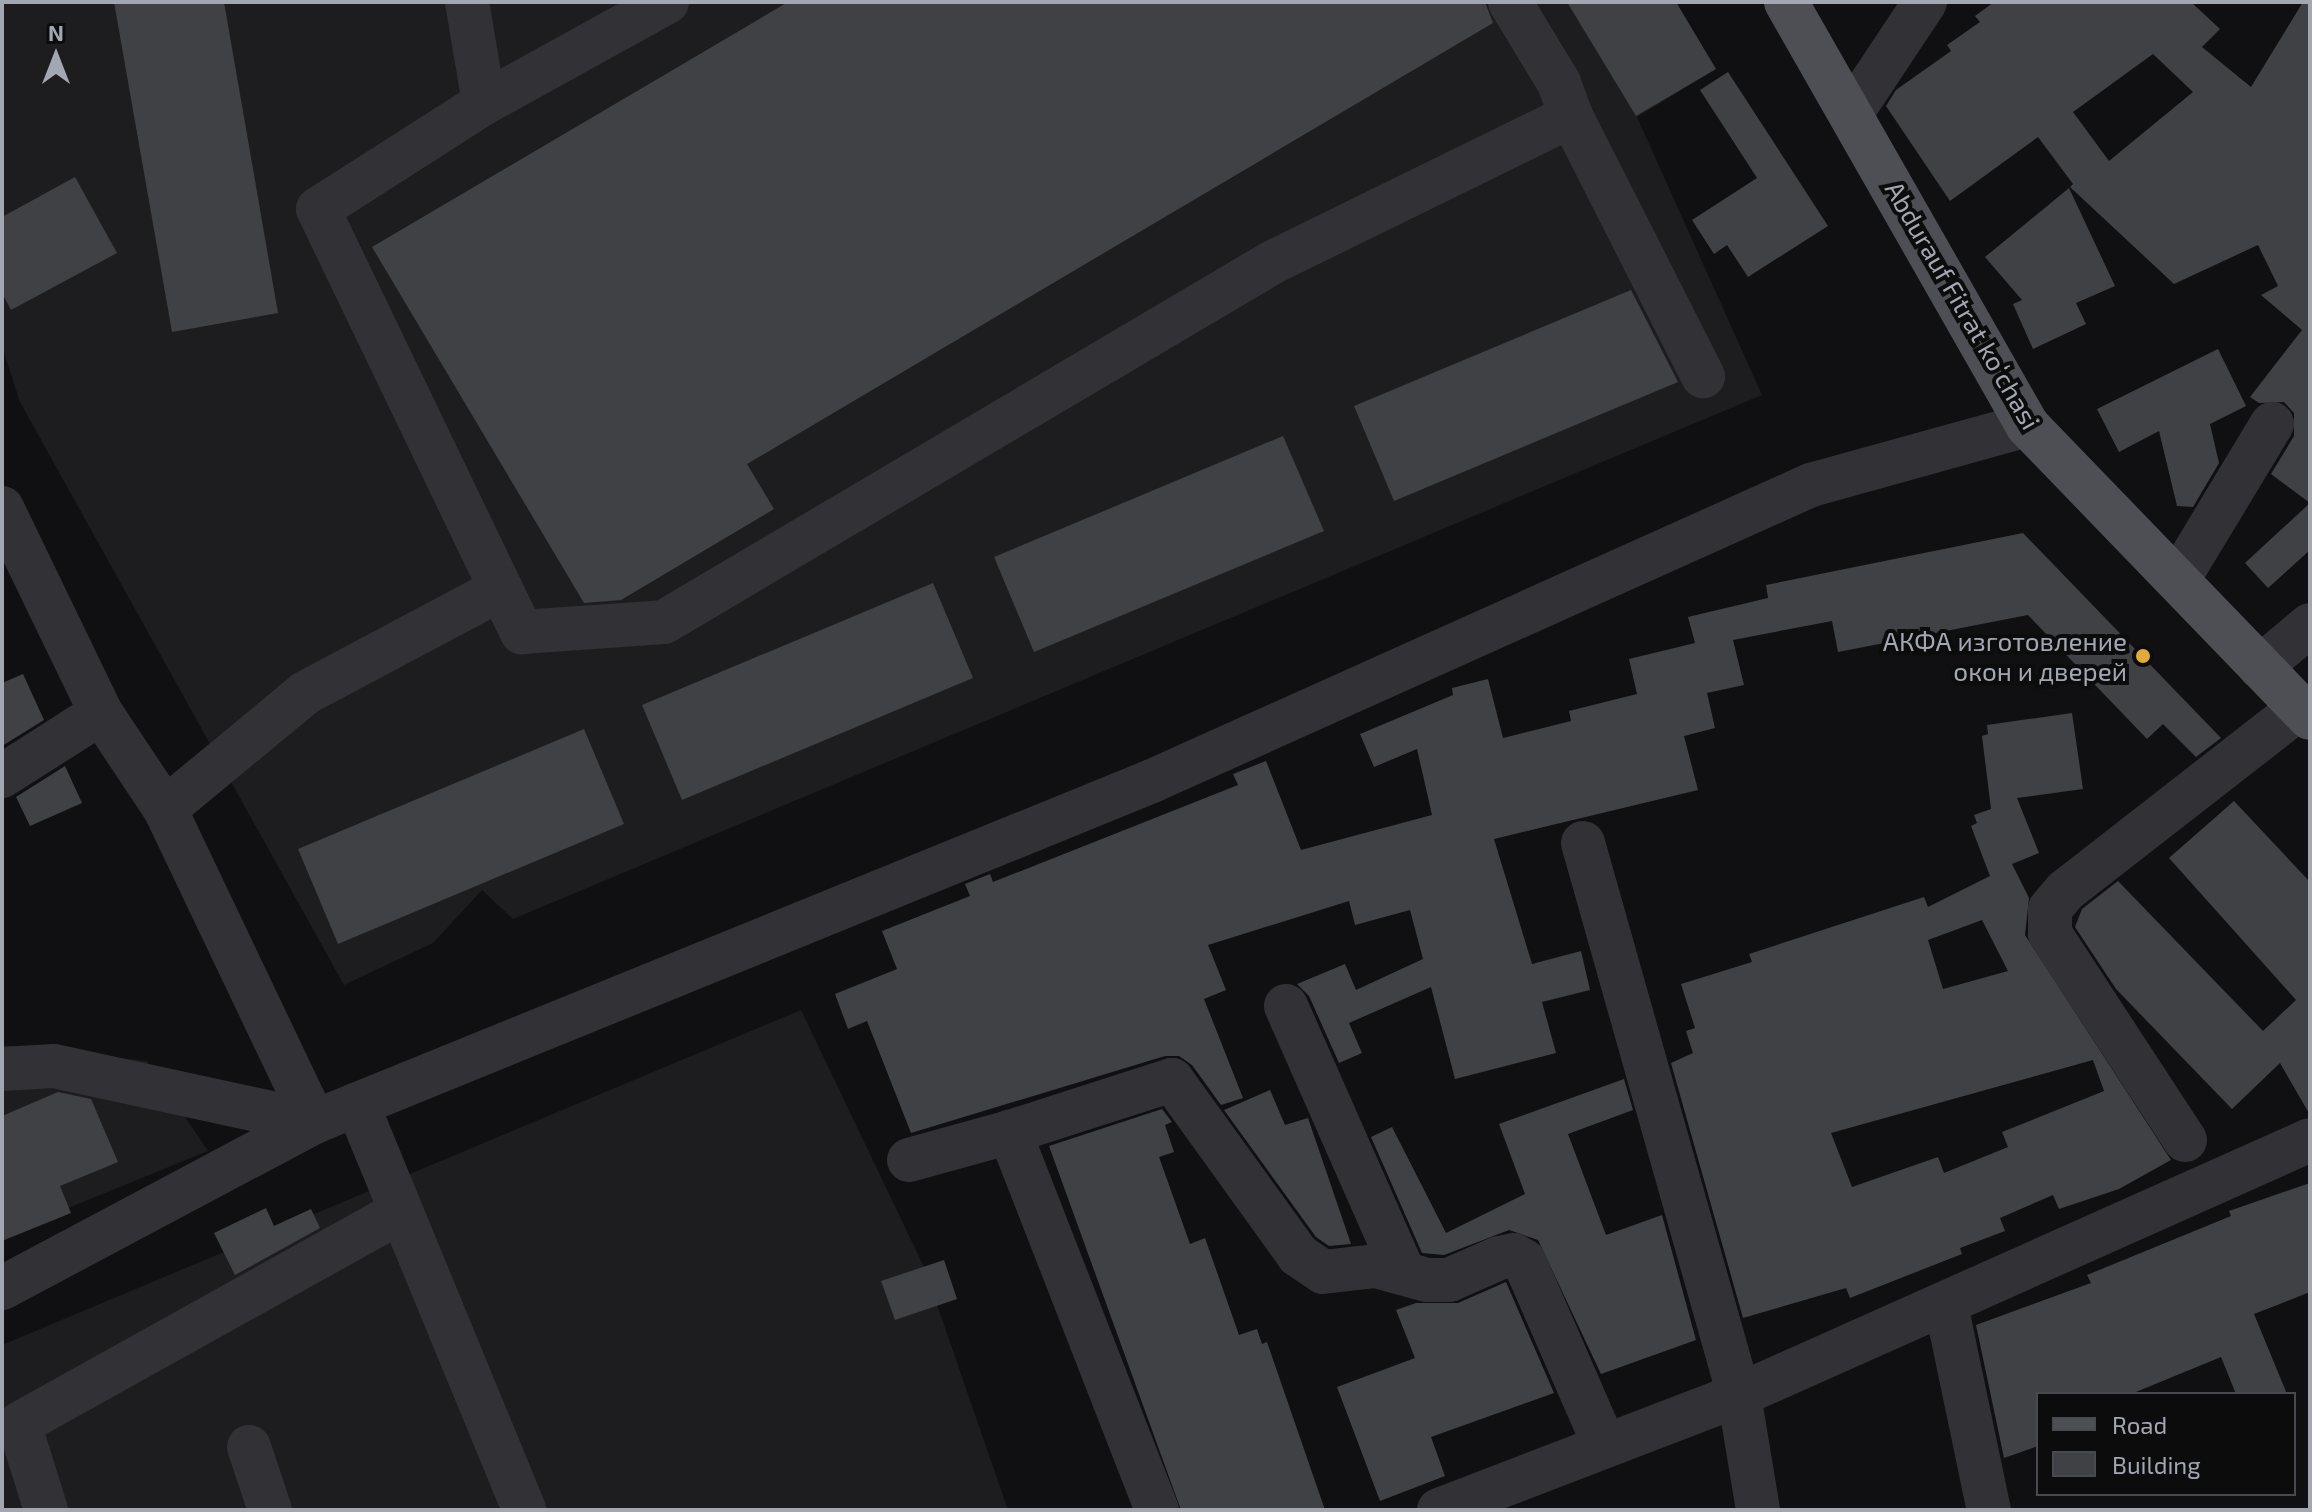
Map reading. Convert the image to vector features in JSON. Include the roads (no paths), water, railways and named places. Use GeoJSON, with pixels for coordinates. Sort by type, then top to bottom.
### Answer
{"type":"FeatureCollection","features":[{"type":"Feature","properties":{"kind":"main road","name":"Abdurauf Fitrat koʻchasi"},"geometry":{"type":"LineString","coordinates":[[1786,2],[1852,112],[2027,425],[2179,578],[2305,713]]}},
{"type":"Feature","properties":{"kind":"street"},"geometry":{"type":"LineString","coordinates":[[467,2],[484,103]]}},
{"type":"Feature","properties":{"kind":"street"},"geometry":{"type":"LineString","coordinates":[[667,2],[484,103],[318,209],[522,632],[664,622],[1273,262],[1571,116]]}},
{"type":"Feature","properties":{"kind":"street"},"geometry":{"type":"LineString","coordinates":[[1510,2],[1559,83],[1571,116],[1703,376]]}},
{"type":"Feature","properties":{"kind":"street"},"geometry":{"type":"LineString","coordinates":[[1852,112],[1925,2]]}},
{"type":"Feature","properties":{"kind":"street"},"geometry":{"type":"LineString","coordinates":[[2179,578],[2272,424]]}},
{"type":"Feature","properties":{"kind":"street"},"geometry":{"type":"LineString","coordinates":[[2,1288],[314,1122],[1152,781],[1811,485],[2027,425]]}},
{"type":"Feature","properties":{"kind":"street"},"geometry":{"type":"LineString","coordinates":[[3,512],[101,713],[165,809],[314,1122]]}},
{"type":"Feature","properties":{"kind":"street"},"geometry":{"type":"LineString","coordinates":[[165,809],[305,693],[501,589]]}},
{"type":"Feature","properties":{"kind":"street"},"geometry":{"type":"LineString","coordinates":[[2260,667],[2310,625]]}},
{"type":"Feature","properties":{"kind":"street"},"geometry":{"type":"LineString","coordinates":[[2,776],[101,713]]}},
{"type":"Feature","properties":{"kind":"street"},"geometry":{"type":"LineString","coordinates":[[2185,1140],[2050,934],[2050,909],[2065,891],[2305,713]]}},
{"type":"Feature","properties":{"kind":"street"},"geometry":{"type":"LineString","coordinates":[[1583,843],[1739,1395],[1758,1510]]}},
{"type":"Feature","properties":{"kind":"street"},"geometry":{"type":"LineString","coordinates":[[1286,1006],[1404,1273]]}},
{"type":"Feature","properties":{"kind":"street"},"geometry":{"type":"LineString","coordinates":[[2,1069],[54,1066],[314,1122]]}},
{"type":"Feature","properties":{"kind":"street"},"geometry":{"type":"LineString","coordinates":[[909,1160],[1010,1132],[1172,1080],[1298,1255],[1323,1272],[1376,1266],[1449,1280],[1499,1258],[1514,1255],[1524,1261],[1605,1446]]}},
{"type":"Feature","properties":{"kind":"street"},"geometry":{"type":"LineString","coordinates":[[357,1104],[524,1510]]}},
{"type":"Feature","properties":{"kind":"street"},"geometry":{"type":"LineString","coordinates":[[1010,1132],[1157,1510]]}},
{"type":"Feature","properties":{"kind":"street"},"geometry":{"type":"LineString","coordinates":[[1439,1510],[1739,1395],[2310,1140]]}},
{"type":"Feature","properties":{"kind":"street"},"geometry":{"type":"LineString","coordinates":[[46,1510],[19,1424],[401,1211]]}},
{"type":"Feature","properties":{"kind":"street"},"geometry":{"type":"LineString","coordinates":[[1946,1305],[1989,1510]]}},
{"type":"Feature","properties":{"kind":"street"},"geometry":{"type":"LineString","coordinates":[[249,1447],[270,1510]]}},
{"type":"Feature","properties":{"kind":"place","name":"АКФА изготовление окон и дверей"},"geometry":{"type":"Point","coordinates":[2143,656]}}]}
